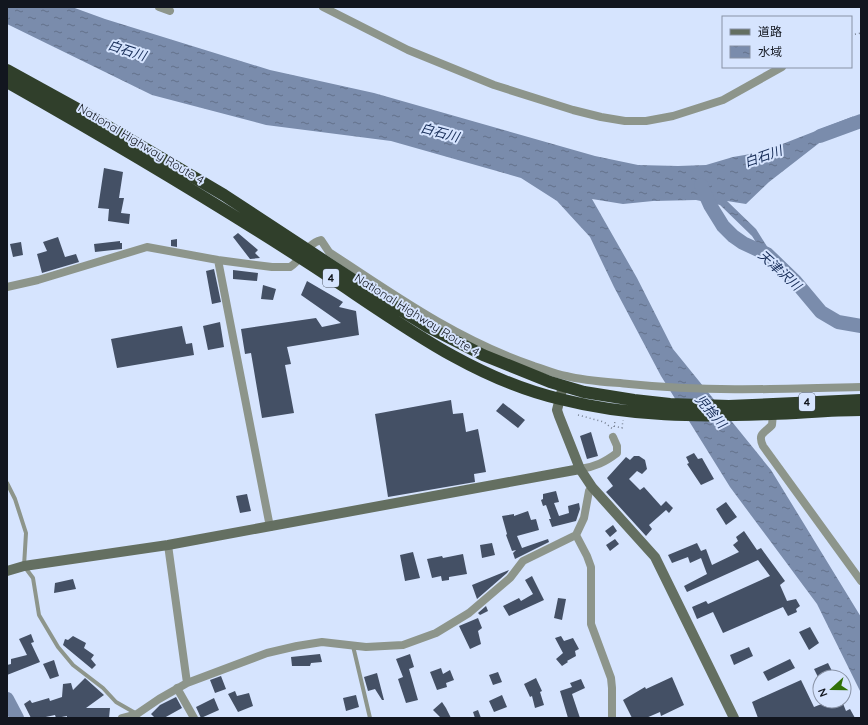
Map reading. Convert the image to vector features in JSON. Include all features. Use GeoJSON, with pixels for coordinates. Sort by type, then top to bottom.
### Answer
{"type":"FeatureCollection","features":[{"type":"Feature","properties":{"kind":"highway","name":"National Highway Route 4"},"geometry":{"type":"LineString","coordinates":[[7,70],[218,191],[441,349],[478,369],[531,392],[616,411],[655,415],[673,410],[729,406],[773,414],[861,410]]}},
{"type":"Feature","properties":{"kind":"highway","name":"National Highway Route 4"},"geometry":{"type":"LineString","coordinates":[[7,82],[91,129],[434,330],[510,367],[563,386],[634,400],[673,410]]}},
{"type":"Feature","properties":{"kind":"highway","name":"National Highway Route 4"},"geometry":{"type":"LineString","coordinates":[[755,410],[861,400]]}},
{"type":"Feature","properties":{"kind":"street"},"geometry":{"type":"LineString","coordinates":[[159,7],[170,11]]}},
{"type":"Feature","properties":{"kind":"street"},"geometry":{"type":"LineString","coordinates":[[323,7],[408,50],[494,85],[573,110],[625,121],[646,121],[674,116],[723,100],[780,68]]}},
{"type":"Feature","properties":{"kind":"street"},"geometry":{"type":"LineString","coordinates":[[7,287],[38,280],[148,248],[218,260],[272,267],[290,267],[311,244],[320,240],[329,252],[410,305],[470,339],[520,361],[566,376],[665,388],[723,390],[861,387]]}},
{"type":"Feature","properties":{"kind":"street"},"geometry":{"type":"LineString","coordinates":[[218,260],[270,527]]}},
{"type":"Feature","properties":{"kind":"street"},"geometry":{"type":"LineString","coordinates":[[563,386],[557,410],[580,470],[592,487],[655,557],[734,718]]}},
{"type":"Feature","properties":{"kind":"street"},"geometry":{"type":"LineString","coordinates":[[773,414],[772,425],[760,439],[763,446],[861,581]]}},
{"type":"Feature","properties":{"kind":"street"},"geometry":{"type":"LineString","coordinates":[[7,571],[24,566],[168,546],[592,468],[607,461],[617,453],[617,446],[613,433]]}},
{"type":"Feature","properties":{"kind":"street"},"geometry":{"type":"LineString","coordinates":[[122,718],[137,714],[159,698],[187,683],[267,654],[297,646],[322,642],[366,647],[403,645],[436,633],[469,613],[510,578],[523,561],[576,535],[584,518],[589,491],[592,487]]}},
{"type":"Feature","properties":{"kind":"street"},"geometry":{"type":"LineString","coordinates":[[576,535],[591,567],[591,624],[611,678],[612,718]]}},
{"type":"Feature","properties":{"kind":"street"},"geometry":{"type":"LineString","coordinates":[[168,546],[187,683]]}},
{"type":"Feature","properties":{"kind":"street"},"geometry":{"type":"LineString","coordinates":[[178,688],[194,718]]}},
{"type":"Feature","properties":{"kind":"lane"},"geometry":{"type":"LineString","coordinates":[[7,483],[15,499],[26,534],[24,566],[33,578],[39,615],[58,647],[73,665],[103,688],[116,702],[137,714]]}},
{"type":"Feature","properties":{"kind":"lane"},"geometry":{"type":"LineString","coordinates":[[353,645],[370,718]]}},
{"type":"Feature","properties":{"kind":"path"},"geometry":{"type":"LineString","coordinates":[[578,415],[604,422],[613,433]]}},
{"type":"Feature","properties":{"kind":"path"},"geometry":{"type":"LineString","coordinates":[[614,426],[622,428],[623,420]]}},
{"type":"Feature","properties":{"kind":"water","name":"児捨川"},"geometry":{"type":"Polygon","coordinates":[[[7,7],[72,7],[105,19],[270,70],[374,93],[595,156],[638,165],[706,165],[733,157],[762,152],[854,116],[769,182],[746,204],[727,201],[756,229],[768,248],[782,264],[770,264],[752,236],[720,205],[696,200],[653,201],[623,204],[592,199],[637,278],[673,349],[771,470],[861,617],[861,693],[852,675],[852,669],[849,669],[817,604],[730,487],[661,376],[614,287],[590,237],[557,201],[521,178],[391,141],[266,125],[152,95],[7,24],[7,7]]]}},
{"type":"Feature","properties":{"kind":"building"},"geometry":{"type":"Polygon","coordinates":[[[104,168],[123,172],[119,198],[124,198],[121,213],[130,214],[129,224],[108,221],[109,209],[98,208],[104,168]]]}},
{"type":"Feature","properties":{"kind":"building"},"geometry":{"type":"Polygon","coordinates":[[[238,233],[258,250],[255,253],[260,258],[250,259],[233,237],[238,233]]]}},
{"type":"Feature","properties":{"kind":"building"},"geometry":{"type":"Polygon","coordinates":[[[58,237],[65,257],[76,254],[79,262],[42,273],[37,254],[47,251],[43,242],[58,237]]]}},
{"type":"Feature","properties":{"kind":"building"},"geometry":{"type":"Polygon","coordinates":[[[177,239],[177,247],[171,246],[171,240],[177,239]]]}},
{"type":"Feature","properties":{"kind":"building"},"geometry":{"type":"Polygon","coordinates":[[[120,241],[120,243],[122,243],[122,249],[95,252],[94,244],[120,241]]]}},
{"type":"Feature","properties":{"kind":"building"},"geometry":{"type":"Polygon","coordinates":[[[21,242],[23,255],[13,257],[10,244],[21,242]]]}},
{"type":"Feature","properties":{"kind":"building"},"geometry":{"type":"Polygon","coordinates":[[[214,269],[221,302],[212,304],[206,271],[214,269]]]}},
{"type":"Feature","properties":{"kind":"building"},"geometry":{"type":"Polygon","coordinates":[[[233,270],[258,273],[257,281],[233,279],[233,270]]]}},
{"type":"Feature","properties":{"kind":"building"},"geometry":{"type":"Polygon","coordinates":[[[307,281],[343,302],[339,307],[356,311],[359,335],[287,347],[291,364],[285,365],[294,413],[262,418],[251,353],[245,354],[241,329],[316,318],[322,327],[341,323],[301,295],[307,281]]]}},
{"type":"Feature","properties":{"kind":"building"},"geometry":{"type":"Polygon","coordinates":[[[263,285],[276,289],[273,300],[261,299],[263,285]]]}},
{"type":"Feature","properties":{"kind":"building"},"geometry":{"type":"Polygon","coordinates":[[[220,322],[224,347],[208,350],[203,326],[220,322]]]}},
{"type":"Feature","properties":{"kind":"building"},"geometry":{"type":"Polygon","coordinates":[[[182,326],[186,344],[192,343],[194,355],[117,368],[111,339],[182,326]]]}},
{"type":"Feature","properties":{"kind":"building"},"geometry":{"type":"Polygon","coordinates":[[[451,400],[453,414],[463,413],[466,432],[478,429],[486,472],[474,474],[475,482],[388,497],[375,414],[451,400]]]}},
{"type":"Feature","properties":{"kind":"building"},"geometry":{"type":"Polygon","coordinates":[[[503,403],[525,420],[518,428],[496,411],[503,403]]]}},
{"type":"Feature","properties":{"kind":"building"},"geometry":{"type":"Polygon","coordinates":[[[591,432],[598,456],[587,459],[580,436],[591,432]]]}},
{"type":"Feature","properties":{"kind":"building"},"geometry":{"type":"Polygon","coordinates":[[[694,453],[698,459],[702,458],[714,479],[701,485],[687,464],[689,463],[686,457],[694,453]]]}},
{"type":"Feature","properties":{"kind":"building"},"geometry":{"type":"Polygon","coordinates":[[[634,456],[639,456],[645,460],[647,469],[642,474],[637,471],[629,479],[640,490],[644,487],[661,506],[666,501],[673,508],[669,513],[666,510],[649,525],[652,529],[646,536],[606,492],[613,486],[607,478],[626,457],[630,460],[634,456]]]}},
{"type":"Feature","properties":{"kind":"building"},"geometry":{"type":"Polygon","coordinates":[[[556,491],[559,502],[554,503],[559,516],[569,513],[568,506],[579,503],[580,509],[576,521],[552,527],[546,505],[543,506],[541,500],[543,499],[543,494],[556,491]]]}},
{"type":"Feature","properties":{"kind":"building"},"geometry":{"type":"Polygon","coordinates":[[[247,494],[251,511],[240,513],[236,496],[247,494]]]}},
{"type":"Feature","properties":{"kind":"building"},"geometry":{"type":"Polygon","coordinates":[[[726,502],[737,517],[726,525],[716,509],[726,502]]]}},
{"type":"Feature","properties":{"kind":"building"},"geometry":{"type":"Polygon","coordinates":[[[528,511],[531,520],[536,519],[539,530],[517,536],[522,548],[548,539],[549,542],[515,559],[513,553],[516,550],[512,551],[506,535],[502,516],[514,514],[514,516],[528,511]]]}},
{"type":"Feature","properties":{"kind":"building"},"geometry":{"type":"Polygon","coordinates":[[[613,525],[617,531],[610,537],[605,531],[613,525]]]}},
{"type":"Feature","properties":{"kind":"building"},"geometry":{"type":"Polygon","coordinates":[[[744,531],[757,550],[761,548],[785,581],[780,585],[787,601],[796,599],[800,606],[796,609],[797,612],[788,616],[783,607],[723,633],[713,612],[697,619],[692,607],[706,601],[708,604],[770,576],[758,560],[687,592],[684,586],[707,574],[701,558],[690,563],[688,557],[672,563],[668,555],[697,543],[701,551],[706,549],[712,565],[739,552],[733,545],[738,541],[736,537],[744,531]]]}},
{"type":"Feature","properties":{"kind":"building"},"geometry":{"type":"Polygon","coordinates":[[[615,539],[619,544],[610,551],[606,545],[615,539]]]}},
{"type":"Feature","properties":{"kind":"building"},"geometry":{"type":"Polygon","coordinates":[[[492,543],[495,555],[482,558],[480,545],[492,543]]]}},
{"type":"Feature","properties":{"kind":"building"},"geometry":{"type":"Polygon","coordinates":[[[413,552],[420,578],[405,581],[400,555],[413,552]]]}},
{"type":"Feature","properties":{"kind":"building"},"geometry":{"type":"Polygon","coordinates":[[[463,554],[467,574],[449,577],[449,580],[442,581],[441,576],[432,578],[427,559],[442,556],[443,558],[463,554]]]}},
{"type":"Feature","properties":{"kind":"building"},"geometry":{"type":"Polygon","coordinates":[[[509,570],[507,573],[477,599],[472,585],[509,570]]]}},
{"type":"Feature","properties":{"kind":"building"},"geometry":{"type":"Polygon","coordinates":[[[532,576],[544,600],[509,616],[503,606],[519,598],[521,601],[533,594],[525,580],[532,576]]]}},
{"type":"Feature","properties":{"kind":"building"},"geometry":{"type":"Polygon","coordinates":[[[73,579],[76,589],[54,593],[55,583],[73,579]]]}},
{"type":"Feature","properties":{"kind":"building"},"geometry":{"type":"Polygon","coordinates":[[[558,598],[566,599],[562,620],[554,618],[558,598]]]}},
{"type":"Feature","properties":{"kind":"building"},"geometry":{"type":"Polygon","coordinates":[[[486,606],[488,611],[480,615],[478,613],[486,606]]]}},
{"type":"Feature","properties":{"kind":"building"},"geometry":{"type":"Polygon","coordinates":[[[478,618],[482,628],[478,631],[481,644],[470,649],[459,626],[478,618]]]}},
{"type":"Feature","properties":{"kind":"building"},"geometry":{"type":"Polygon","coordinates":[[[810,627],[819,643],[809,650],[799,632],[810,627]]]}},
{"type":"Feature","properties":{"kind":"building"},"geometry":{"type":"Polygon","coordinates":[[[31,634],[34,642],[31,643],[40,662],[7,675],[7,665],[11,664],[11,659],[27,655],[19,639],[31,634]]]}},
{"type":"Feature","properties":{"kind":"building"},"geometry":{"type":"Polygon","coordinates":[[[73,636],[86,643],[84,648],[94,655],[91,659],[96,665],[92,669],[63,645],[65,639],[68,640],[73,636]]]}},
{"type":"Feature","properties":{"kind":"building"},"geometry":{"type":"Polygon","coordinates":[[[561,636],[564,641],[573,638],[579,649],[575,651],[576,656],[562,666],[556,659],[563,653],[555,638],[561,636]]]}},
{"type":"Feature","properties":{"kind":"building"},"geometry":{"type":"Polygon","coordinates":[[[749,647],[753,656],[734,665],[730,655],[749,647]]]}},
{"type":"Feature","properties":{"kind":"building"},"geometry":{"type":"Polygon","coordinates":[[[320,654],[322,662],[311,663],[310,666],[292,666],[291,657],[320,654]]]}},
{"type":"Feature","properties":{"kind":"building"},"geometry":{"type":"Polygon","coordinates":[[[410,654],[414,667],[409,669],[418,700],[406,703],[398,679],[403,677],[396,659],[410,654]]]}},
{"type":"Feature","properties":{"kind":"building"},"geometry":{"type":"Polygon","coordinates":[[[790,659],[795,668],[768,681],[763,672],[790,659]]]}},
{"type":"Feature","properties":{"kind":"building"},"geometry":{"type":"Polygon","coordinates":[[[54,660],[59,676],[50,679],[43,664],[54,660]]]}},
{"type":"Feature","properties":{"kind":"building"},"geometry":{"type":"Polygon","coordinates":[[[828,663],[831,669],[814,669],[828,663]]]}},
{"type":"Feature","properties":{"kind":"building"},"geometry":{"type":"Polygon","coordinates":[[[441,668],[443,674],[450,670],[454,680],[446,683],[447,687],[437,690],[430,672],[441,668]]]}},
{"type":"Feature","properties":{"kind":"building"},"geometry":{"type":"Polygon","coordinates":[[[498,672],[502,682],[493,685],[489,675],[498,672]]]}},
{"type":"Feature","properties":{"kind":"building"},"geometry":{"type":"Polygon","coordinates":[[[377,673],[384,700],[382,700],[375,689],[368,691],[364,677],[377,673]]]}},
{"type":"Feature","properties":{"kind":"building"},"geometry":{"type":"Polygon","coordinates":[[[221,676],[226,689],[215,693],[210,680],[221,676]]]}},
{"type":"Feature","properties":{"kind":"building"},"geometry":{"type":"Polygon","coordinates":[[[672,677],[684,705],[661,716],[660,712],[646,718],[632,718],[623,700],[645,687],[646,689],[672,677]]]}},
{"type":"Feature","properties":{"kind":"building"},"geometry":{"type":"Polygon","coordinates":[[[85,678],[104,695],[86,708],[110,708],[109,718],[67,718],[67,716],[56,718],[55,715],[41,718],[31,718],[24,704],[30,700],[32,703],[49,698],[50,701],[62,697],[63,684],[71,683],[73,690],[85,678]]]}},
{"type":"Feature","properties":{"kind":"building"},"geometry":{"type":"Polygon","coordinates":[[[536,678],[542,691],[540,692],[544,705],[535,708],[532,696],[530,697],[524,684],[536,678]]]}},
{"type":"Feature","properties":{"kind":"building"},"geometry":{"type":"Polygon","coordinates":[[[581,679],[585,688],[572,694],[580,718],[568,718],[560,691],[572,687],[570,683],[581,679]]]}},
{"type":"Feature","properties":{"kind":"building"},"geometry":{"type":"Polygon","coordinates":[[[801,680],[812,703],[812,709],[845,709],[846,711],[850,709],[855,718],[758,718],[752,702],[801,680]]]}},
{"type":"Feature","properties":{"kind":"building"},"geometry":{"type":"Polygon","coordinates":[[[235,691],[237,696],[249,693],[253,706],[238,712],[228,694],[235,691]]]}},
{"type":"Feature","properties":{"kind":"building"},"geometry":{"type":"Polygon","coordinates":[[[356,695],[359,707],[346,711],[343,698],[356,695]]]}},
{"type":"Feature","properties":{"kind":"building"},"geometry":{"type":"Polygon","coordinates":[[[502,695],[507,707],[494,712],[489,701],[502,695]]]}},
{"type":"Feature","properties":{"kind":"building"},"geometry":{"type":"Polygon","coordinates":[[[176,697],[182,708],[164,718],[155,718],[151,714],[160,705],[176,697]]]}},
{"type":"Feature","properties":{"kind":"building"},"geometry":{"type":"Polygon","coordinates":[[[214,698],[219,710],[201,718],[196,707],[214,698]]]}},
{"type":"Feature","properties":{"kind":"building"},"geometry":{"type":"Polygon","coordinates":[[[442,702],[451,718],[441,718],[433,710],[442,702]]]}},
{"type":"Feature","properties":{"kind":"building"},"geometry":{"type":"Polygon","coordinates":[[[478,710],[481,718],[475,718],[473,712],[478,710]]]}},
{"type":"Feature","properties":{"kind":"waterway","name":"白石川"},"geometry":{"type":"LineString","coordinates":[[820,136],[861,121]]}},
{"type":"Feature","properties":{"kind":"waterway","name":"天津沢川"},"geometry":{"type":"LineString","coordinates":[[701,185],[710,205],[723,226],[733,236],[743,243],[767,254],[795,281],[821,312],[838,322],[861,326]]}},
{"type":"Feature","properties":{"kind":"waterway"},"geometry":{"type":"LineString","coordinates":[[7,699],[17,718]]}}]}
